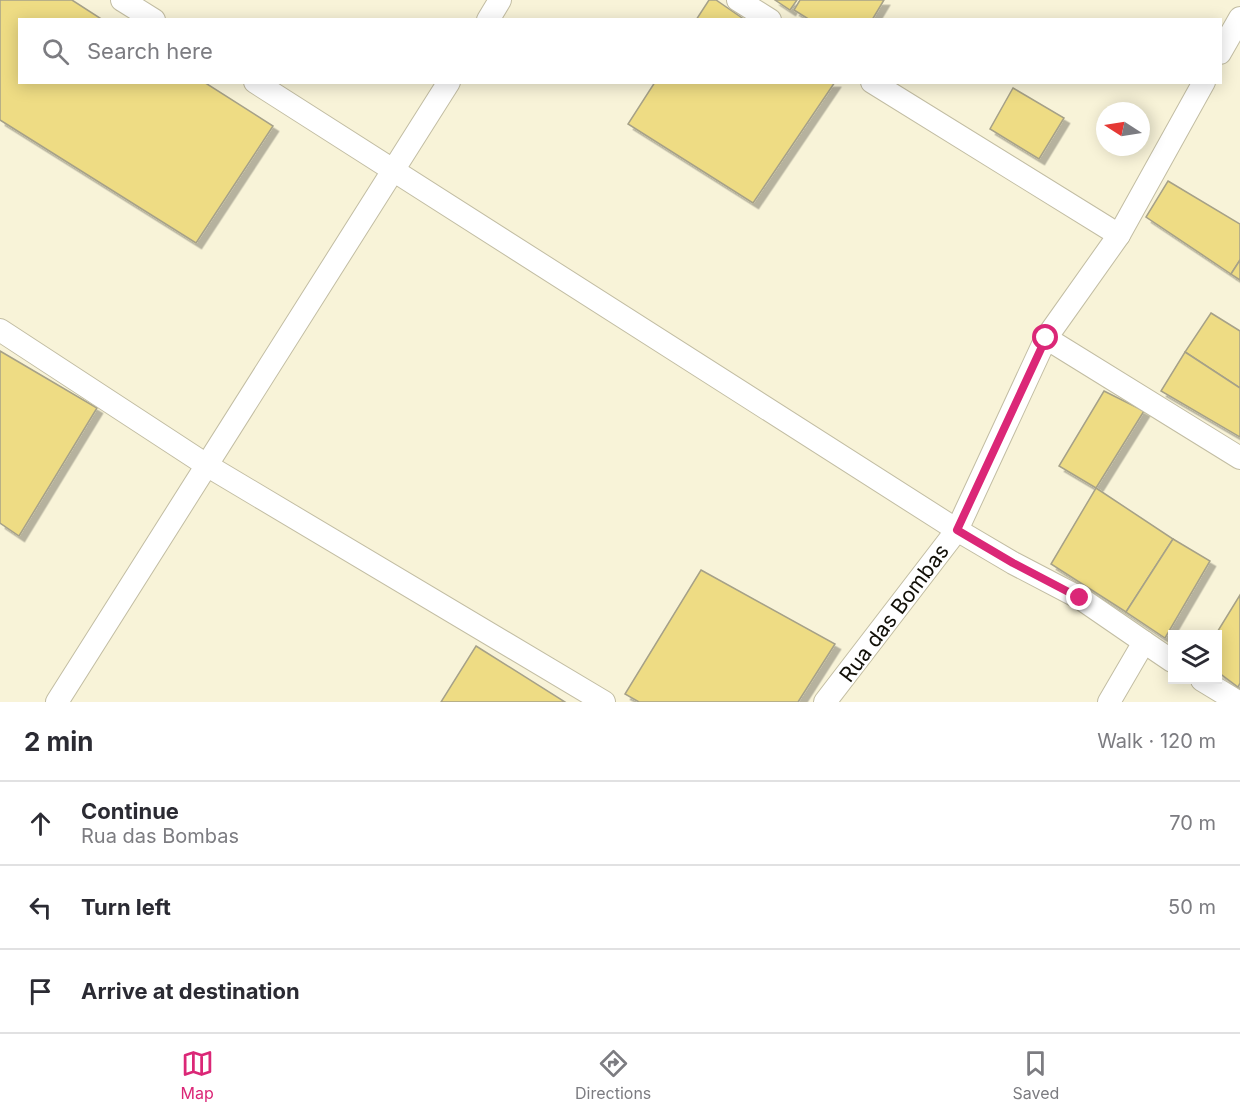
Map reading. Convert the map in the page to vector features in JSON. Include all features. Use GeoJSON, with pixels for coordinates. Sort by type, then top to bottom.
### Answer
{"type":"FeatureCollection","features":[{"type":"Feature","properties":{"kind":"street"},"geometry":{"type":"LineString","coordinates":[[122,0],[151,18]]}},
{"type":"Feature","properties":{"kind":"street"},"geometry":{"type":"LineString","coordinates":[[489,18],[500,0]]}},
{"type":"Feature","properties":{"kind":"street"},"geometry":{"type":"LineString","coordinates":[[738,0],[767,18]]}},
{"type":"Feature","properties":{"kind":"street"},"geometry":{"type":"LineString","coordinates":[[1222,51],[1240,18]]}},
{"type":"Feature","properties":{"kind":"street"},"geometry":{"type":"LineString","coordinates":[[258,84],[395,169],[957,530],[1080,598],[1168,658]]}},
{"type":"Feature","properties":{"kind":"street"},"geometry":{"type":"LineString","coordinates":[[57,702],[448,84]]}},
{"type":"Feature","properties":{"kind":"street"},"geometry":{"type":"LineString","coordinates":[[875,84],[1119,235]]}},
{"type":"Feature","properties":{"kind":"street","name":"Rua das Bombas"},"geometry":{"type":"LineString","coordinates":[[825,702],[957,530],[1046,338],[1119,235],[1203,84]]}},
{"type":"Feature","properties":{"kind":"street"},"geometry":{"type":"LineString","coordinates":[[0,330],[208,466],[604,702]]}},
{"type":"Feature","properties":{"kind":"street"},"geometry":{"type":"LineString","coordinates":[[1046,338],[1240,458]]}},
{"type":"Feature","properties":{"kind":"street"},"geometry":{"type":"LineString","coordinates":[[1109,702],[1144,642]]}},
{"type":"Feature","properties":{"kind":"street"},"geometry":{"type":"LineString","coordinates":[[1209,684],[1238,702]]}},
{"type":"Feature","properties":{"kind":"building"},"geometry":{"type":"Polygon","coordinates":[[[0,0],[72,0],[100,18],[18,18],[18,84],[207,84],[273,126],[196,243],[0,120],[0,0]]]}},
{"type":"Feature","properties":{"kind":"building"},"geometry":{"type":"Polygon","coordinates":[[[709,0],[716,0],[742,18],[697,18],[709,0]]]}},
{"type":"Feature","properties":{"kind":"building"},"geometry":{"type":"Polygon","coordinates":[[[775,0],[797,0],[790,10],[775,0]]]}},
{"type":"Feature","properties":{"kind":"building"},"geometry":{"type":"Polygon","coordinates":[[[800,0],[884,0],[873,18],[807,18],[794,10],[800,0]]]}},
{"type":"Feature","properties":{"kind":"building"},"geometry":{"type":"Polygon","coordinates":[[[654,84],[834,84],[753,203],[628,124],[654,84]]]}},
{"type":"Feature","properties":{"kind":"building"},"geometry":{"type":"Polygon","coordinates":[[[1013,88],[1064,118],[1039,159],[990,129],[1013,88]]]}},
{"type":"Feature","properties":{"kind":"building"},"geometry":{"type":"Polygon","coordinates":[[[1168,181],[1240,224],[1240,260],[1231,274],[1146,217],[1168,181]]]}},
{"type":"Feature","properties":{"kind":"building"},"geometry":{"type":"Polygon","coordinates":[[[1240,260],[1240,280],[1231,274],[1240,260]]]}},
{"type":"Feature","properties":{"kind":"building"},"geometry":{"type":"Polygon","coordinates":[[[1211,313],[1240,331],[1240,388],[1185,352],[1211,313]]]}},
{"type":"Feature","properties":{"kind":"building"},"geometry":{"type":"Polygon","coordinates":[[[0,351],[97,408],[19,536],[0,523],[0,351]]]}},
{"type":"Feature","properties":{"kind":"building"},"geometry":{"type":"Polygon","coordinates":[[[1185,352],[1240,388],[1240,437],[1161,391],[1185,352]]]}},
{"type":"Feature","properties":{"kind":"building"},"geometry":{"type":"Polygon","coordinates":[[[1104,391],[1144,411],[1096,488],[1059,466],[1104,391]]]}},
{"type":"Feature","properties":{"kind":"building"},"geometry":{"type":"Polygon","coordinates":[[[1096,488],[1173,539],[1126,612],[1051,564],[1096,488]]]}},
{"type":"Feature","properties":{"kind":"building"},"geometry":{"type":"Polygon","coordinates":[[[1173,539],[1210,561],[1165,638],[1126,612],[1173,539]]]}},
{"type":"Feature","properties":{"kind":"building"},"geometry":{"type":"Polygon","coordinates":[[[701,570],[835,644],[798,702],[639,702],[625,694],[701,570]]]}},
{"type":"Feature","properties":{"kind":"building"},"geometry":{"type":"Polygon","coordinates":[[[1240,595],[1240,683],[1238,687],[1222,675],[1222,630],[1218,630],[1240,595]]]}},
{"type":"Feature","properties":{"kind":"building"},"geometry":{"type":"Polygon","coordinates":[[[476,646],[565,702],[441,702],[476,646]]]}},
{"type":"Feature","properties":{"kind":"route"},"geometry":{"type":"LineString","coordinates":[[1046,338],[957,530],[1080,598]]}}]}
